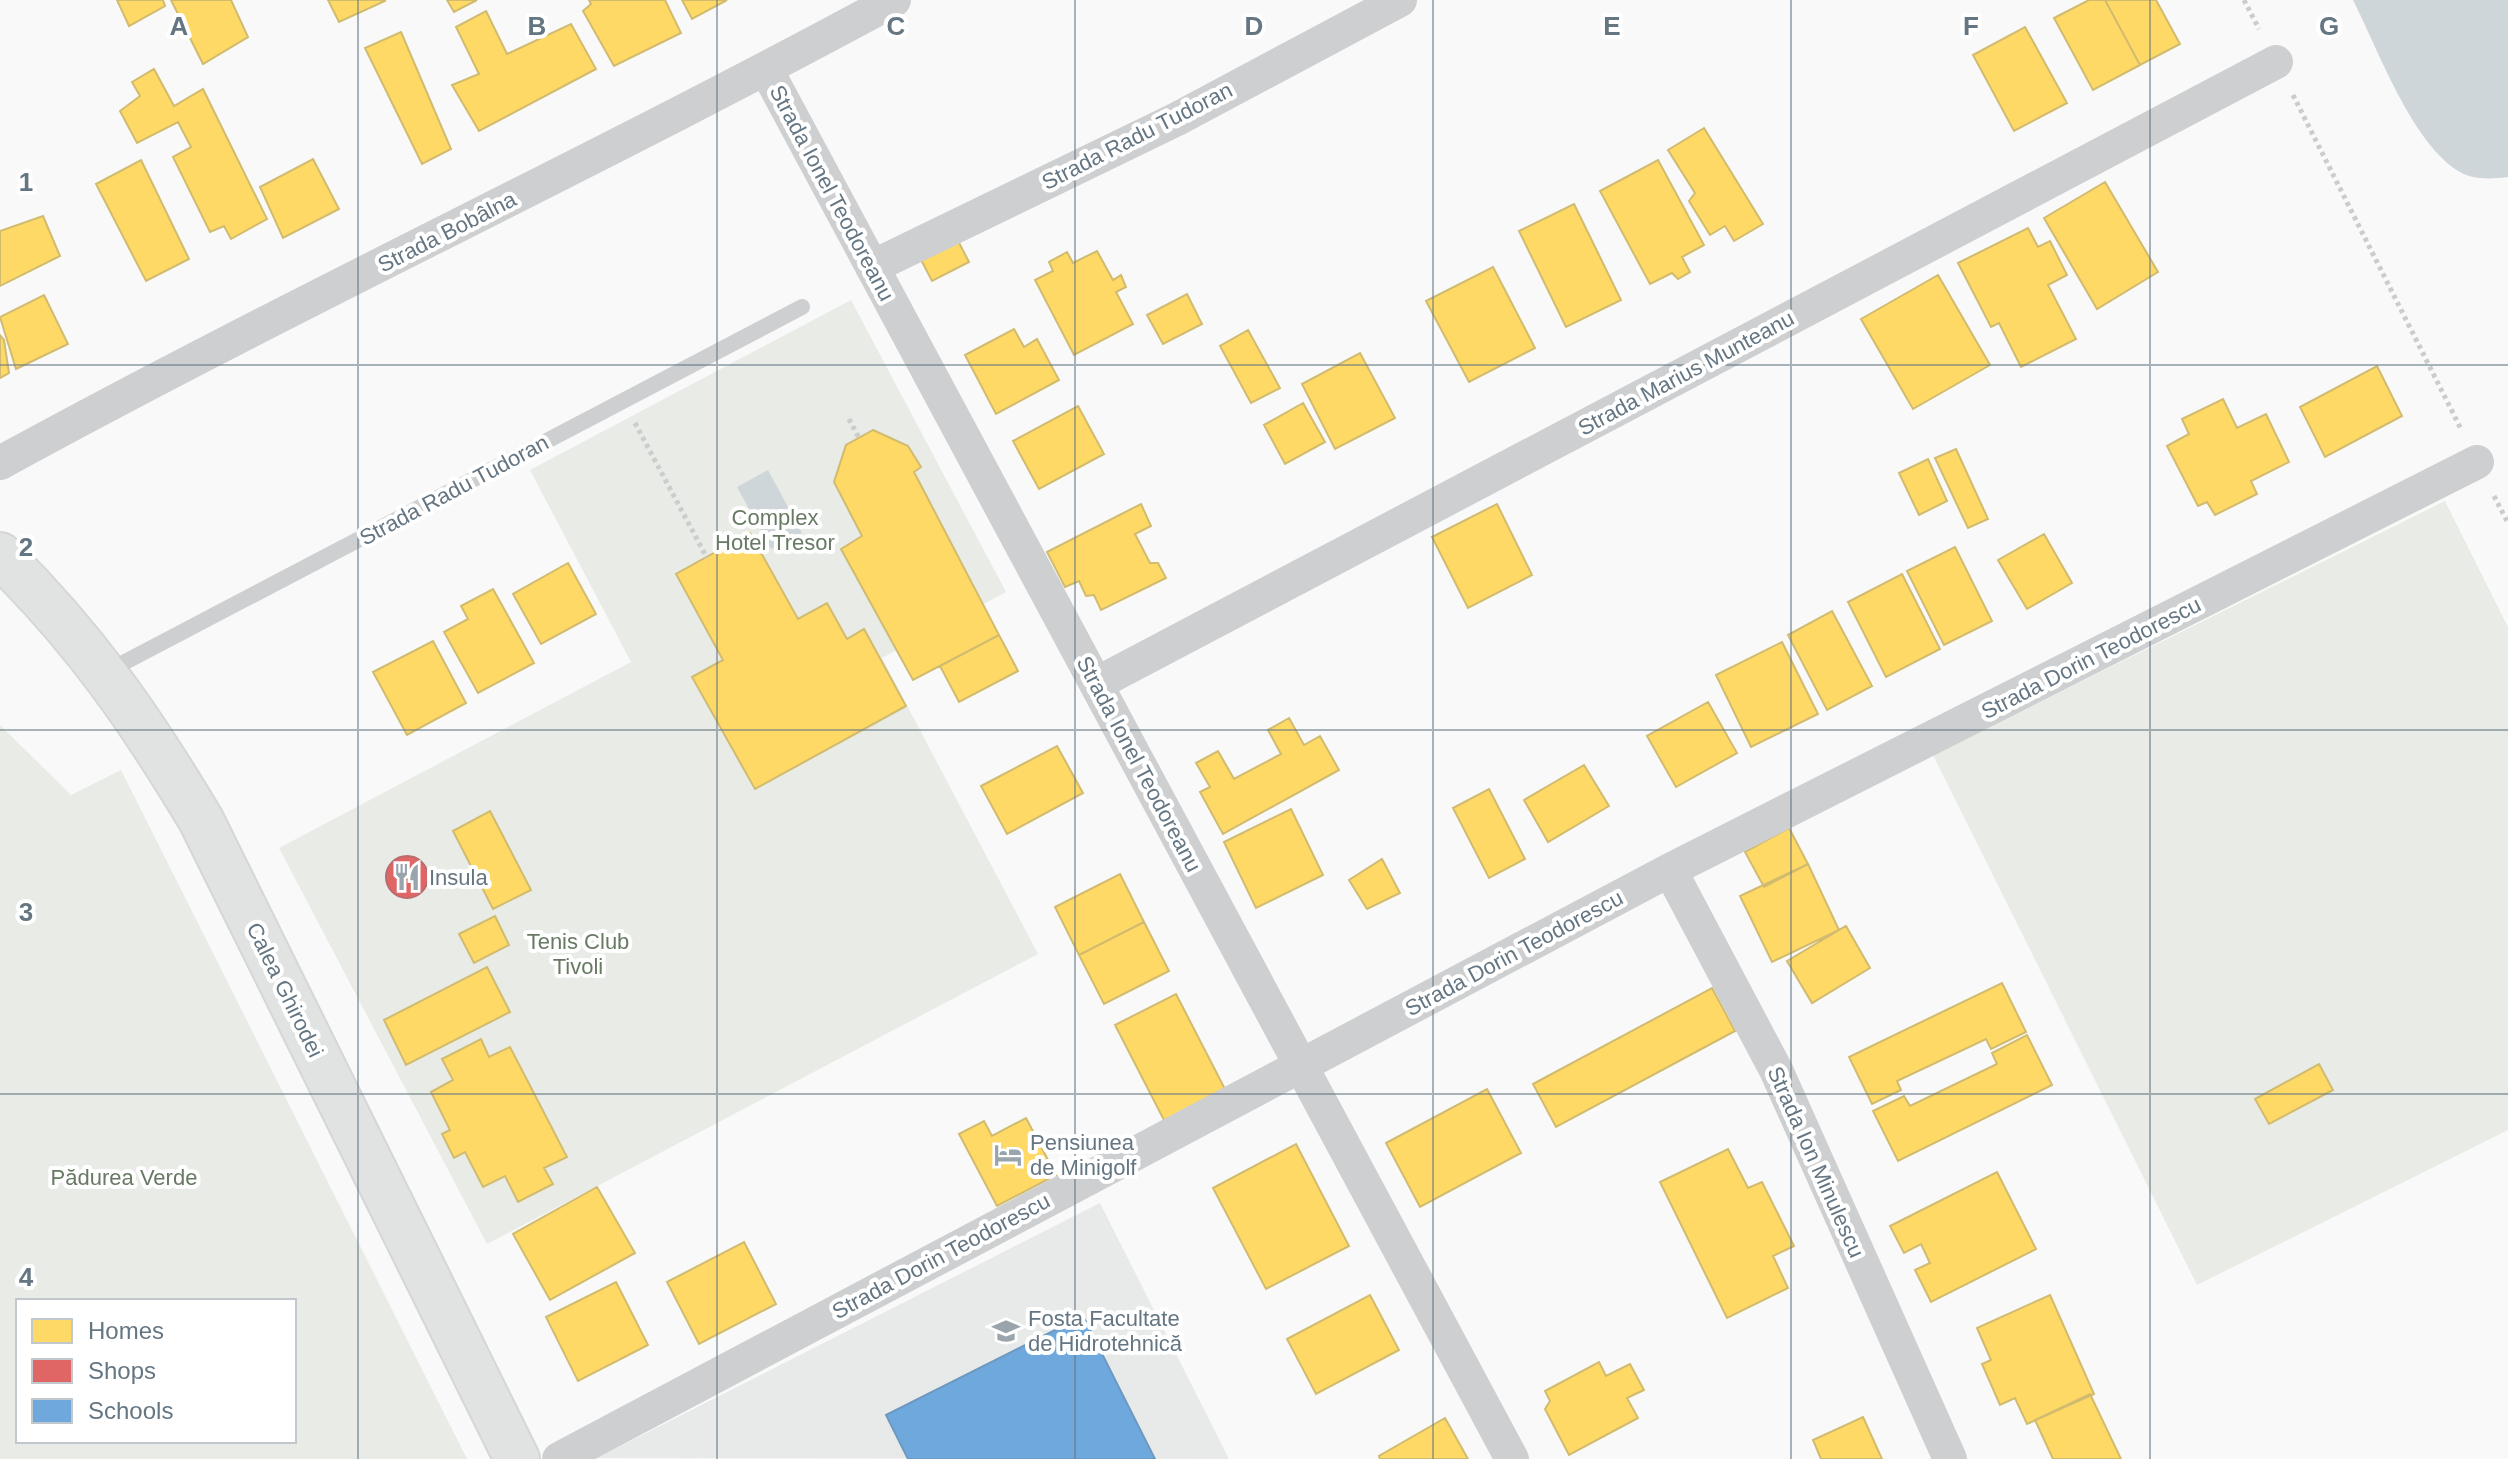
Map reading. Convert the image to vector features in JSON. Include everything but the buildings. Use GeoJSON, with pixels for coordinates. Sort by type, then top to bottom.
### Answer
{"type":"FeatureCollection","features":[{"type":"Feature","properties":{"kind":"street","name":"Strada Bobâlna"},"geometry":{"type":"LineString","coordinates":[[0,463],[112,402],[766,69],[894,0]]}},
{"type":"Feature","properties":{"kind":"street","name":"Strada Radu Tudoran"},"geometry":{"type":"LineString","coordinates":[[872,267],[1177,119],[1400,0]]}},
{"type":"Feature","properties":{"kind":"street","name":"Strada Marius Munteanu"},"geometry":{"type":"LineString","coordinates":[[1096,684],[2276,62]]}},
{"type":"Feature","properties":{"kind":"street","name":"Strada Ionel Teodoreanu"},"geometry":{"type":"LineString","coordinates":[[766,69],[1512,1459]]}},
{"type":"Feature","properties":{"kind":"street","name":"Strada Dorin Teodorescu"},"geometry":{"type":"LineString","coordinates":[[559,1459],[1670,870],[2477,462]]}},
{"type":"Feature","properties":{"kind":"street","name":"Calea Ghirodei"},"geometry":{"type":"LineString","coordinates":[[0,555],[53,608],[106,672],[147,729],[201,820],[517,1459]]}},
{"type":"Feature","properties":{"kind":"street","name":"Strada Ion Minulescu"},"geometry":{"type":"LineString","coordinates":[[1670,870],[1776,1070],[1950,1459]]}},
{"type":"Feature","properties":{"kind":"lane","name":"Strada Radu Tudoran"},"geometry":{"type":"LineString","coordinates":[[106,672],[802,307]]}},
{"type":"Feature","properties":{"kind":"path"},"geometry":{"type":"LineString","coordinates":[[2244,0],[2508,523]]}},
{"type":"Feature","properties":{"kind":"path"},"geometry":{"type":"LineString","coordinates":[[623,401],[707,558]]}},
{"type":"Feature","properties":{"kind":"path"},"geometry":{"type":"LineString","coordinates":[[849,419],[859,438]]}},
{"type":"Feature","properties":{"kind":"shaded area"},"geometry":{"type":"Polygon","coordinates":[[[2353,0],[2508,0],[2508,177],[2465,175],[2443,159],[2398,94],[2353,0]]]}},
{"type":"Feature","properties":{"kind":"shaded area"},"geometry":{"type":"Polygon","coordinates":[[[768,470],[802,533],[771,549],[737,487],[768,470]]]}},
{"type":"Feature","properties":{"kind":"shaded area","name":"Fosta Facultate de Hidrotehnică"},"geometry":{"type":"Polygon","coordinates":[[[1100,1203],[1229,1459],[597,1458],[1100,1203]]]}},
{"type":"Feature","properties":{"kind":"green space","name":"Tenis Club Tivoli"},"geometry":{"type":"Polygon","coordinates":[[[851,300],[1006,592],[882,658],[1038,954],[487,1244],[279,848],[631,662],[530,470],[851,300]]]}},
{"type":"Feature","properties":{"kind":"green space"},"geometry":{"type":"Polygon","coordinates":[[[2445,501],[2508,627],[2508,1130],[2197,1285],[1933,755],[2445,501]]]}},
{"type":"Feature","properties":{"kind":"green space","name":"Pădurea Verde"},"geometry":{"type":"Polygon","coordinates":[[[0,725],[71,795],[121,770],[467,1459],[0,1459],[0,725]]]}},
{"type":"Feature","properties":{"kind":"place","name":"Insula"},"geometry":{"type":"Point","coordinates":[407,877]}},
{"type":"Feature","properties":{"kind":"place","name":"Pensiunea de Minigolf"},"geometry":{"type":"Point","coordinates":[1008,1155]}},
{"type":"Feature","properties":{"kind":"place","name":"Fosta Facultate de Hidrotehnică"},"geometry":{"type":"Point","coordinates":[1006,1331]}},
{"type":"Feature","properties":{"kind":"park label","name":"Complex Hotel Tresor"},"geometry":{"type":"Point","coordinates":[775,530]}}]}
